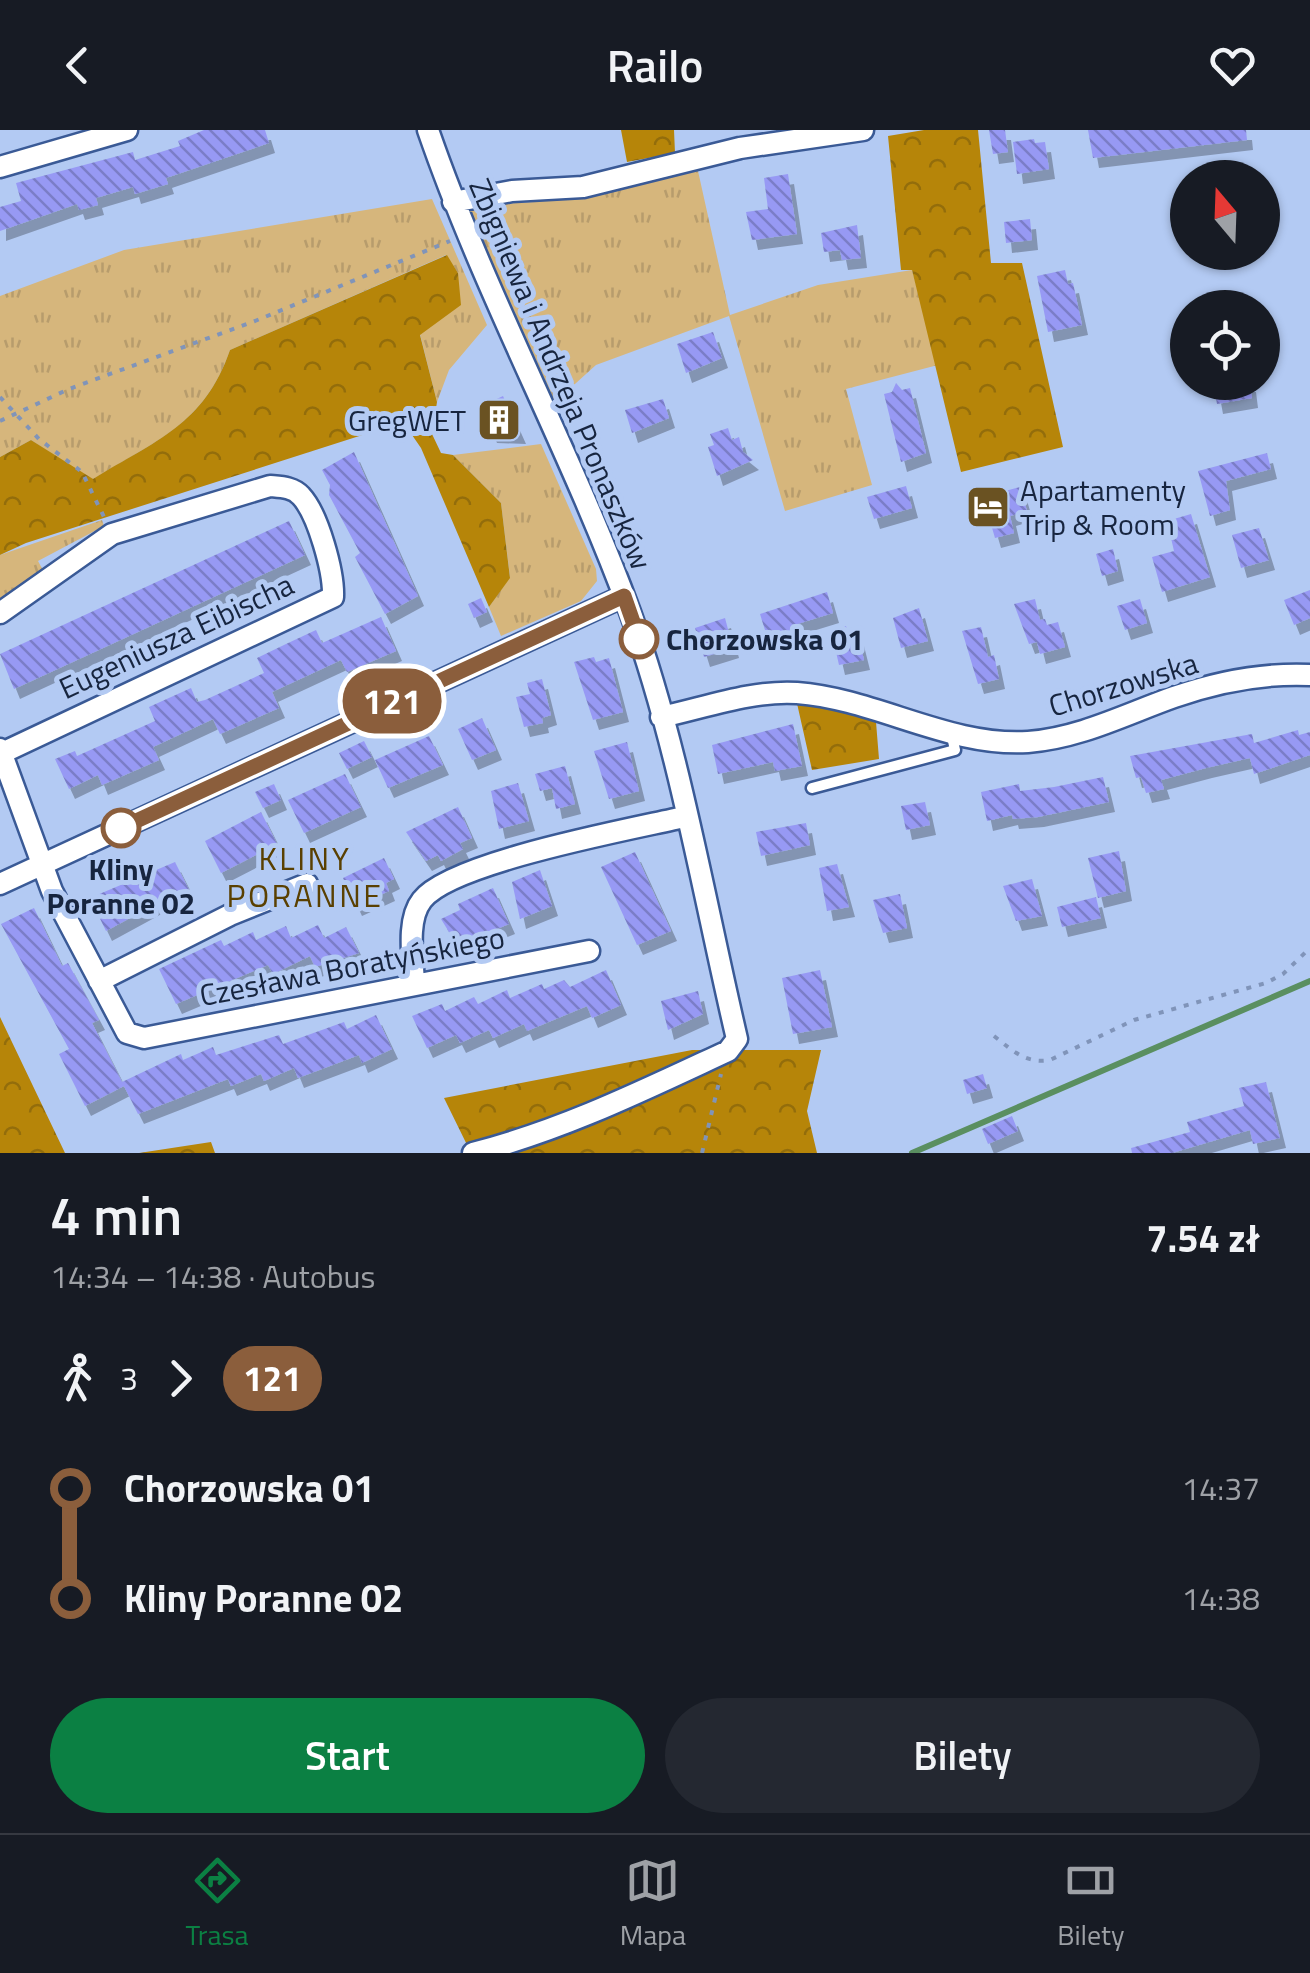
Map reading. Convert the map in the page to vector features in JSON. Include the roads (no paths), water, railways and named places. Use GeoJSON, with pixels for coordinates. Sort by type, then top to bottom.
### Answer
{"type":"FeatureCollection","features":[{"type":"Feature","properties":{"kind":"street"},"geometry":{"type":"LineString","coordinates":[[0,167],[126,130]]}},
{"type":"Feature","properties":{"kind":"street","name":"Zbigniewa i Andrzeja Pronaszków"},"geometry":{"type":"LineString","coordinates":[[428,130],[453,202],[624,596],[661,716],[736,1039],[728,1051],[597,1112],[535,1137],[472,1153]]}},
{"type":"Feature","properties":{"kind":"street"},"geometry":{"type":"LineString","coordinates":[[453,202],[583,186],[740,148],[864,130]]}},
{"type":"Feature","properties":{"kind":"street","name":"Eugeniusza Eibischa"},"geometry":{"type":"LineString","coordinates":[[0,613],[112,534],[270,486],[289,488],[302,496],[334,572],[333,597],[1,751]]}},
{"type":"Feature","properties":{"kind":"street"},"geometry":{"type":"LineString","coordinates":[[0,884],[624,596]]}},
{"type":"Feature","properties":{"kind":"street","name":"Chorzowska"},"geometry":{"type":"LineString","coordinates":[[661,716],[794,692],[996,741],[1042,740],[1094,728],[1206,688],[1276,676],[1310,676]]}},
{"type":"Feature","properties":{"kind":"street"},"geometry":{"type":"LineString","coordinates":[[1,751],[41,865],[99,981],[230,914],[306,884]]}},
{"type":"Feature","properties":{"kind":"street"},"geometry":{"type":"LineString","coordinates":[[414,983],[414,917],[421,901],[436,888],[516,858],[684,817]]}},
{"type":"Feature","properties":{"kind":"street","name":"Czesława Boratyńskiego"},"geometry":{"type":"LineString","coordinates":[[99,981],[127,1033],[144,1038],[588,951]]}},
{"type":"Feature","properties":{"kind":"lane"},"geometry":{"type":"LineString","coordinates":[[812,788],[931,760],[956,750],[951,732]]}},
{"type":"Feature","properties":{"kind":"waterway"},"geometry":{"type":"LineString","coordinates":[[912,1153],[1310,981]]}},
{"type":"Feature","properties":{"kind":"place","name":"GregWET"},"geometry":{"type":"Point","coordinates":[499,420]}},
{"type":"Feature","properties":{"kind":"place","name":"Apartamenty Trip & Room"},"geometry":{"type":"Point","coordinates":[988,507]}},
{"type":"Feature","properties":{"kind":"place","name":"Chorzowska 01"},"geometry":{"type":"Point","coordinates":[639,639]}},
{"type":"Feature","properties":{"kind":"place","name":"Kliny Poranne 02"},"geometry":{"type":"Point","coordinates":[121,828]}},
{"type":"Feature","properties":{"kind":"district","name":"KLINY PORANNE"},"geometry":{"type":"Point","coordinates":[305,876]}}]}
